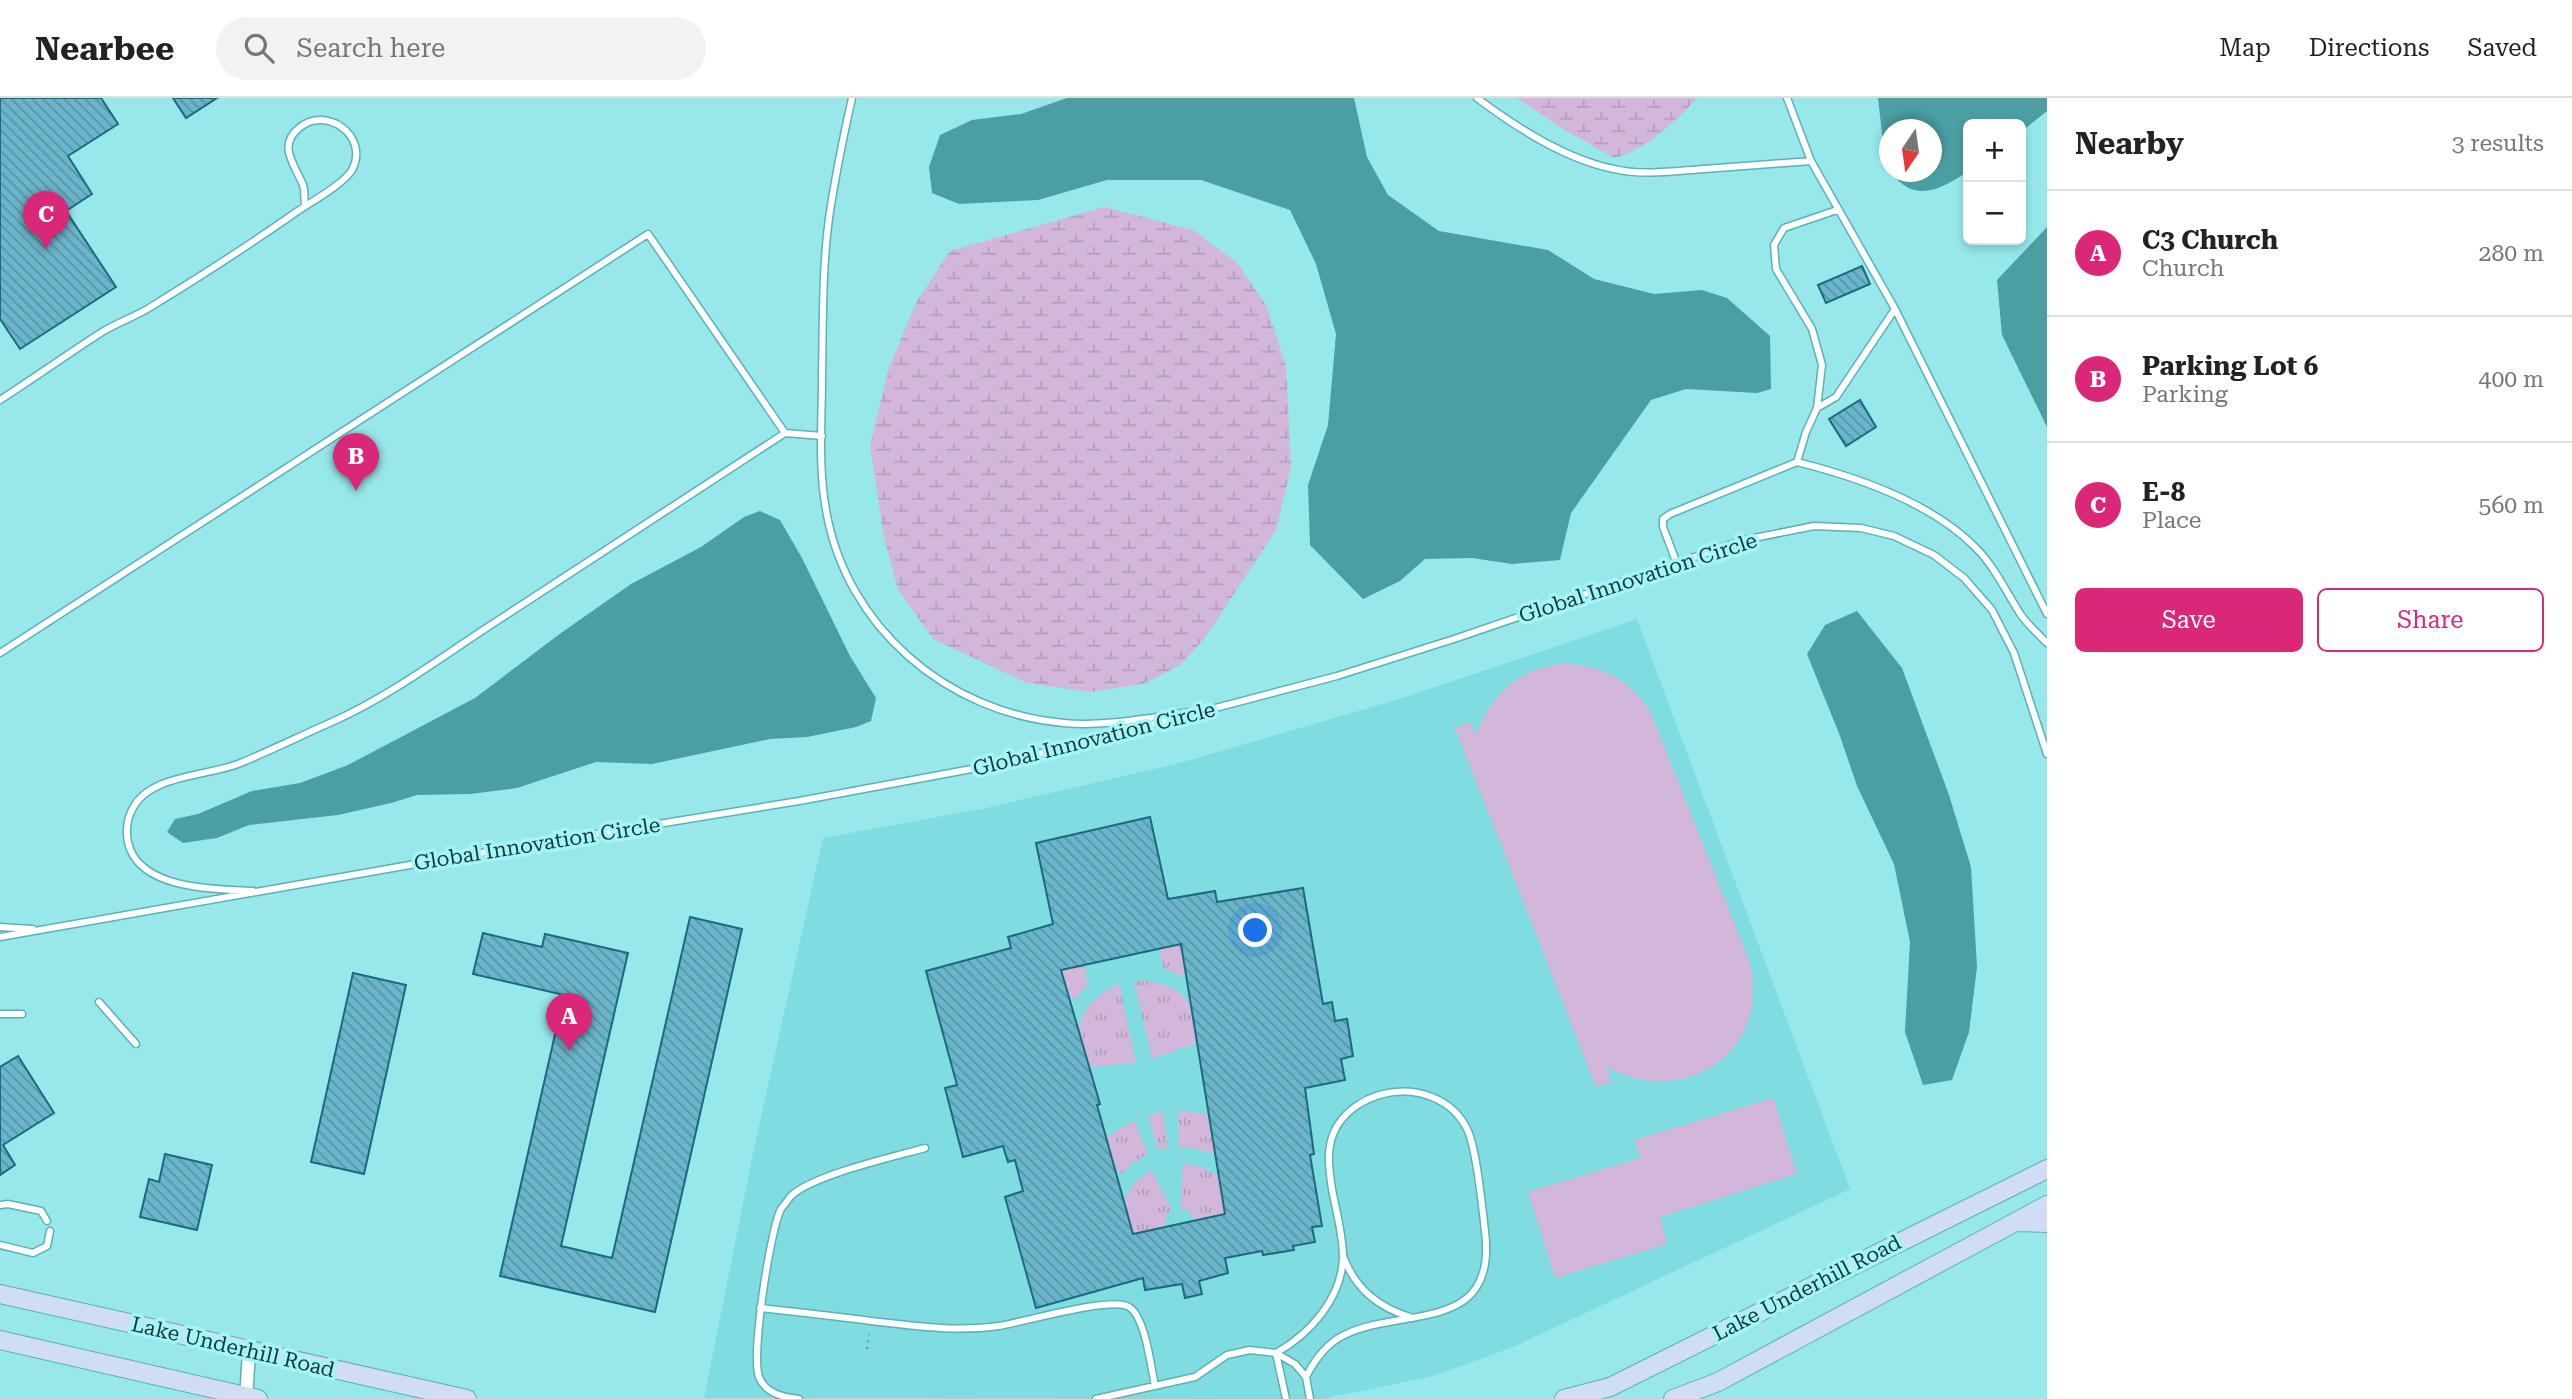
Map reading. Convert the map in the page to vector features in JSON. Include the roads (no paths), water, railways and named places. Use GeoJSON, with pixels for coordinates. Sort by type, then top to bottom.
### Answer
{"type":"FeatureCollection","features":[{"type":"Feature","properties":{"kind":"street","name":"Lake Underhill Road"},"geometry":{"type":"LineString","coordinates":[[1564,1399],[1610,1387],[2047,1169]]}},
{"type":"Feature","properties":{"kind":"street","name":"Lake Underhill Road"},"geometry":{"type":"LineString","coordinates":[[1673,1399],[1718,1382],[2047,1205]]}},
{"type":"Feature","properties":{"kind":"street"},"geometry":{"type":"LineString","coordinates":[[2013,1222],[2047,1223]]}},
{"type":"Feature","properties":{"kind":"street","name":"Lake Underhill Road"},"geometry":{"type":"LineString","coordinates":[[0,1294],[467,1399]]}},
{"type":"Feature","properties":{"kind":"street"},"geometry":{"type":"LineString","coordinates":[[0,1340],[248,1398],[249,1352]]}},
{"type":"Feature","properties":{"kind":"lane"},"geometry":{"type":"LineString","coordinates":[[852,98],[829,220],[823,316],[821,436],[822,479],[834,544],[848,579],[863,606],[903,653],[939,682],[1002,711],[1027,718],[1065,723],[1102,723],[1217,709]]}},
{"type":"Feature","properties":{"kind":"lane"},"geometry":{"type":"LineString","coordinates":[[1477,98],[1544,140],[1583,159],[1613,169],[1643,173],[1672,172],[1811,161]]}},
{"type":"Feature","properties":{"kind":"lane"},"geometry":{"type":"LineString","coordinates":[[1787,98],[1811,161],[1895,309],[2047,614]]}},
{"type":"Feature","properties":{"kind":"lane"},"geometry":{"type":"LineString","coordinates":[[0,400],[105,331],[184,287],[305,206],[343,179],[351,170],[356,146],[351,134],[331,121],[316,119],[307,123],[299,127],[289,140],[288,156],[304,187],[305,206]]}},
{"type":"Feature","properties":{"kind":"lane"},"geometry":{"type":"LineString","coordinates":[[1797,462],[1817,408],[1822,365],[1812,329],[1776,269],[1774,245],[1784,228],[1837,210]]}},
{"type":"Feature","properties":{"kind":"lane"},"geometry":{"type":"LineString","coordinates":[[0,653],[648,234],[785,433]]}},
{"type":"Feature","properties":{"kind":"lane"},"geometry":{"type":"LineString","coordinates":[[1817,408],[1836,397],[1895,309]]}},
{"type":"Feature","properties":{"kind":"lane"},"geometry":{"type":"LineString","coordinates":[[267,891],[199,887],[149,872],[134,858],[127,842],[127,827],[132,809],[143,795],[156,787],[176,779],[236,765],[363,708],[785,433],[821,436]]}},
{"type":"Feature","properties":{"kind":"lane"},"geometry":{"type":"LineString","coordinates":[[1677,564],[1663,527],[1663,519],[1797,462],[1832,471],[1932,513],[1975,547],[1996,571],[2022,617],[2047,643]]}},
{"type":"Feature","properties":{"kind":"lane","name":"Global Innovation Circle"},"geometry":{"type":"LineString","coordinates":[[0,937],[444,859],[891,785],[1017,759],[1217,709],[1396,658],[1744,540],[1814,526],[1861,528],[1912,543],[1950,566],[1980,595],[1992,610],[2014,653],[2047,754]]}},
{"type":"Feature","properties":{"kind":"lane"},"geometry":{"type":"LineString","coordinates":[[0,927],[44,930]]}},
{"type":"Feature","properties":{"kind":"lane"},"geometry":{"type":"LineString","coordinates":[[99,1002],[136,1044]]}},
{"type":"Feature","properties":{"kind":"lane"},"geometry":{"type":"LineString","coordinates":[[0,1014],[22,1014]]}},
{"type":"Feature","properties":{"kind":"lane"},"geometry":{"type":"LineString","coordinates":[[1306,1377],[1317,1357],[1332,1342],[1359,1329],[1414,1318],[1441,1312],[1461,1302],[1475,1287],[1484,1270],[1485,1229],[1471,1142],[1458,1115],[1444,1103],[1419,1093],[1385,1094],[1353,1107],[1338,1125],[1329,1150],[1329,1168],[1343,1254],[1352,1276],[1366,1294],[1385,1308],[1414,1318]]}},
{"type":"Feature","properties":{"kind":"lane"},"geometry":{"type":"LineString","coordinates":[[799,1399],[786,1398],[770,1391],[760,1377],[757,1361],[760,1308],[779,1216],[791,1196],[814,1181],[925,1148]]}},
{"type":"Feature","properties":{"kind":"lane"},"geometry":{"type":"LineString","coordinates":[[0,1205],[8,1204],[41,1212],[47,1221]]}},
{"type":"Feature","properties":{"kind":"lane"},"geometry":{"type":"LineString","coordinates":[[0,1245],[33,1252],[47,1246],[50,1231]]}},
{"type":"Feature","properties":{"kind":"lane"},"geometry":{"type":"LineString","coordinates":[[1276,1353],[1323,1312],[1337,1287],[1343,1254]]}},
{"type":"Feature","properties":{"kind":"lane"},"geometry":{"type":"LineString","coordinates":[[760,1308],[964,1329],[1006,1325],[1107,1303],[1122,1304],[1132,1308],[1140,1322],[1155,1386]]}},
{"type":"Feature","properties":{"kind":"lane"},"geometry":{"type":"LineString","coordinates":[[1096,1399],[1195,1377],[1221,1359],[1250,1350],[1276,1353],[1295,1364],[1306,1377],[1310,1399]]}},
{"type":"Feature","properties":{"kind":"lane"},"geometry":{"type":"LineString","coordinates":[[1276,1353],[1286,1399]]}},
{"type":"Feature","properties":{"kind":"place","name":"E-8"},"geometry":{"type":"Point","coordinates":[46,249]}},
{"type":"Feature","properties":{"kind":"place","name":"Parking Lot 6"},"geometry":{"type":"Point","coordinates":[356,491]}},
{"type":"Feature","properties":{"kind":"place","name":"C3 Church"},"geometry":{"type":"Point","coordinates":[569,1051]}}]}
